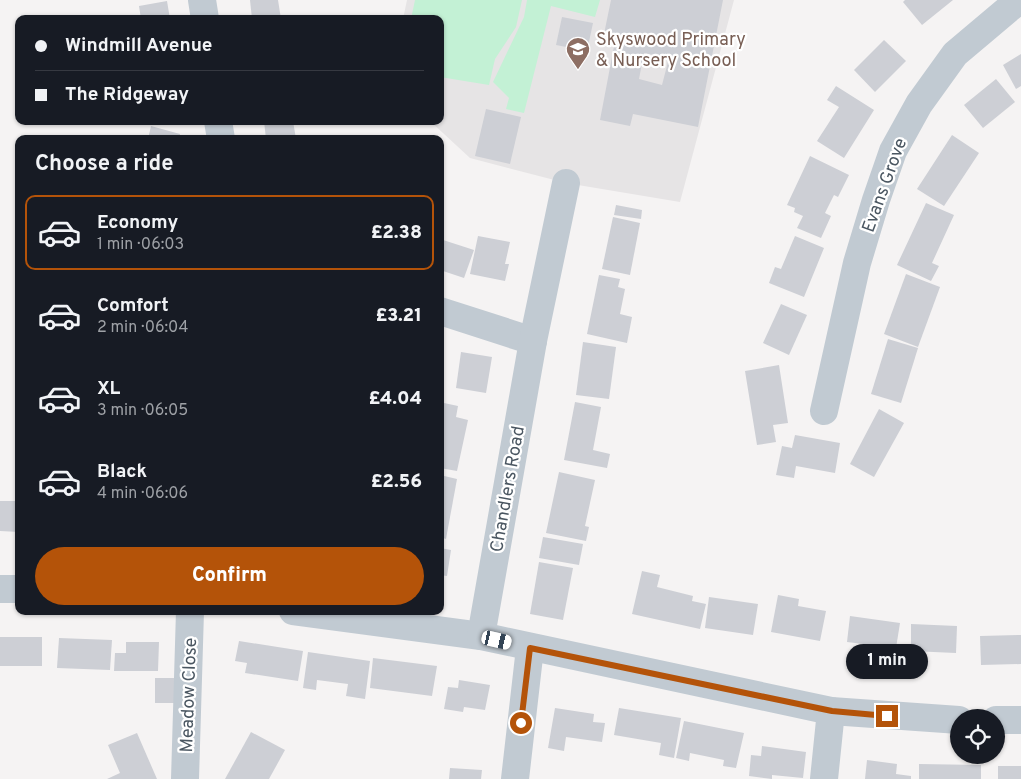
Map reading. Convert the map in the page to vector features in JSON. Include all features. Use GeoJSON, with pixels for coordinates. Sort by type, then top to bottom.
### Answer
{"type":"FeatureCollection","features":[{"type":"Feature","properties":{"kind":"street"},"geometry":{"type":"LineString","coordinates":[[202,0],[204,15]]}},
{"type":"Feature","properties":{"kind":"street","name":"Evans Grove"},"geometry":{"type":"LineString","coordinates":[[824,411],[857,263],[893,151],[918,104],[955,54],[1019,0]]}},
{"type":"Feature","properties":{"kind":"street","name":"Chandlers Road"},"geometry":{"type":"LineString","coordinates":[[481,636],[533,341],[566,183]]}},
{"type":"Feature","properties":{"kind":"street"},"geometry":{"type":"LineString","coordinates":[[444,312],[533,341]]}},
{"type":"Feature","properties":{"kind":"street"},"geometry":{"type":"LineString","coordinates":[[0,588],[15,590]]}},
{"type":"Feature","properties":{"kind":"street","name":"Meadow Close"},"geometry":{"type":"LineString","coordinates":[[185,779],[190,615]]}},
{"type":"Feature","properties":{"kind":"street"},"geometry":{"type":"LineString","coordinates":[[323,615],[481,636],[832,711],[950,719]]}},
{"type":"Feature","properties":{"kind":"street"},"geometry":{"type":"LineString","coordinates":[[515,779],[530,648]]}},
{"type":"Feature","properties":{"kind":"street"},"geometry":{"type":"LineString","coordinates":[[824,779],[832,711]]}},
{"type":"Feature","properties":{"kind":"street"},"geometry":{"type":"LineString","coordinates":[[1005,720],[1021,720]]}},
{"type":"Feature","properties":{"kind":"shaded area","name":"Skyswood Primary & Nursery School"},"geometry":{"type":"Polygon","coordinates":[[[407,0],[734,0],[680,202],[566,183],[470,158],[434,125],[444,125],[444,15],[404,15],[407,0]]]}},
{"type":"Feature","properties":{"kind":"green space"},"geometry":{"type":"Polygon","coordinates":[[[415,0],[522,0],[516,27],[495,59],[489,85],[444,78],[444,15],[412,15],[415,0]]]}},
{"type":"Feature","properties":{"kind":"green space"},"geometry":{"type":"Polygon","coordinates":[[[527,0],[600,0],[595,17],[551,6],[524,113],[506,109],[509,98],[493,82],[524,17],[527,0]]]}},
{"type":"Feature","properties":{"kind":"building"},"geometry":{"type":"Polygon","coordinates":[[[250,0],[278,0],[280,15],[252,15],[250,0]]]}},
{"type":"Feature","properties":{"kind":"building"},"geometry":{"type":"Polygon","coordinates":[[[611,0],[723,0],[698,127],[633,114],[630,126],[600,120],[616,36],[604,34],[611,0]],[[644,53],[639,79],[662,85],[669,58],[644,53]]]}},
{"type":"Feature","properties":{"kind":"building"},"geometry":{"type":"Polygon","coordinates":[[[905,0],[953,0],[922,25],[903,2],[905,0]]]}},
{"type":"Feature","properties":{"kind":"building"},"geometry":{"type":"Polygon","coordinates":[[[167,1],[169,15],[140,15],[139,6],[167,1]]]}},
{"type":"Feature","properties":{"kind":"building"},"geometry":{"type":"Polygon","coordinates":[[[562,17],[593,23],[587,51],[556,45],[562,17]]]}},
{"type":"Feature","properties":{"kind":"building"},"geometry":{"type":"Polygon","coordinates":[[[884,40],[906,61],[875,92],[854,70],[884,40]]]}},
{"type":"Feature","properties":{"kind":"building"},"geometry":{"type":"Polygon","coordinates":[[[1021,54],[1021,86],[1016,89],[1003,65],[1021,54]]]}},
{"type":"Feature","properties":{"kind":"building"},"geometry":{"type":"Polygon","coordinates":[[[996,79],[1015,102],[983,128],[964,105],[996,79]]]}},
{"type":"Feature","properties":{"kind":"building"},"geometry":{"type":"Polygon","coordinates":[[[836,86],[874,110],[844,158],[817,141],[839,107],[827,100],[836,86]]]}},
{"type":"Feature","properties":{"kind":"building"},"geometry":{"type":"Polygon","coordinates":[[[486,109],[521,117],[510,164],[475,156],[486,109]]]}},
{"type":"Feature","properties":{"kind":"building"},"geometry":{"type":"Polygon","coordinates":[[[264,125],[294,125],[295,135],[266,135],[264,125]]]}},
{"type":"Feature","properties":{"kind":"building"},"geometry":{"type":"Polygon","coordinates":[[[151,126],[180,134],[180,135],[149,135],[151,126]]]}},
{"type":"Feature","properties":{"kind":"building"},"geometry":{"type":"Polygon","coordinates":[[[952,135],[979,153],[944,206],[917,189],[952,135]]]}},
{"type":"Feature","properties":{"kind":"building"},"geometry":{"type":"Polygon","coordinates":[[[810,156],[849,175],[838,197],[834,195],[825,213],[831,216],[821,238],[797,228],[803,216],[794,212],[795,208],[787,205],[810,156]]]}},
{"type":"Feature","properties":{"kind":"building"},"geometry":{"type":"Polygon","coordinates":[[[926,203],[954,215],[932,263],[939,266],[931,281],[897,265],[926,203]]]}},
{"type":"Feature","properties":{"kind":"building"},"geometry":{"type":"Polygon","coordinates":[[[616,205],[642,210],[641,219],[614,215],[616,205]]]}},
{"type":"Feature","properties":{"kind":"building"},"geometry":{"type":"Polygon","coordinates":[[[613,217],[640,223],[630,275],[602,269],[613,217]]]}},
{"type":"Feature","properties":{"kind":"building"},"geometry":{"type":"Polygon","coordinates":[[[478,236],[510,242],[505,264],[509,264],[505,281],[470,274],[478,236]]]}},
{"type":"Feature","properties":{"kind":"building"},"geometry":{"type":"Polygon","coordinates":[[[795,236],[824,248],[804,297],[769,283],[775,267],[781,269],[795,236]]]}},
{"type":"Feature","properties":{"kind":"building"},"geometry":{"type":"Polygon","coordinates":[[[444,240],[474,250],[464,278],[444,271],[444,240]]]}},
{"type":"Feature","properties":{"kind":"building"},"geometry":{"type":"Polygon","coordinates":[[[906,274],[940,287],[918,347],[884,334],[906,274]]]}},
{"type":"Feature","properties":{"kind":"building"},"geometry":{"type":"Polygon","coordinates":[[[599,275],[620,279],[618,287],[625,289],[620,314],[632,317],[627,343],[587,334],[599,275]]]}},
{"type":"Feature","properties":{"kind":"building"},"geometry":{"type":"Polygon","coordinates":[[[781,304],[807,315],[789,355],[763,343],[781,304]]]}},
{"type":"Feature","properties":{"kind":"building"},"geometry":{"type":"Polygon","coordinates":[[[888,339],[918,348],[901,403],[871,394],[888,339]]]}},
{"type":"Feature","properties":{"kind":"building"},"geometry":{"type":"Polygon","coordinates":[[[583,342],[616,347],[609,399],[576,395],[583,342]]]}},
{"type":"Feature","properties":{"kind":"building"},"geometry":{"type":"Polygon","coordinates":[[[461,352],[492,357],[486,393],[456,388],[461,352]]]}},
{"type":"Feature","properties":{"kind":"building"},"geometry":{"type":"Polygon","coordinates":[[[779,365],[788,423],[773,425],[776,442],[757,445],[745,371],[779,365]]]}},
{"type":"Feature","properties":{"kind":"building"},"geometry":{"type":"Polygon","coordinates":[[[575,402],[601,407],[593,450],[610,454],[607,468],[564,460],[575,402]]]}},
{"type":"Feature","properties":{"kind":"building"},"geometry":{"type":"Polygon","coordinates":[[[444,403],[458,406],[456,417],[468,420],[457,471],[444,469],[444,403]]]}},
{"type":"Feature","properties":{"kind":"building"},"geometry":{"type":"Polygon","coordinates":[[[879,409],[904,423],[874,477],[850,464],[879,409]]]}},
{"type":"Feature","properties":{"kind":"building"},"geometry":{"type":"Polygon","coordinates":[[[795,435],[840,443],[835,473],[796,466],[794,478],[776,475],[782,446],[792,448],[795,435]]]}},
{"type":"Feature","properties":{"kind":"building"},"geometry":{"type":"Polygon","coordinates":[[[559,472],[595,480],[585,526],[589,527],[586,541],[546,533],[559,472]]]}},
{"type":"Feature","properties":{"kind":"building"},"geometry":{"type":"Polygon","coordinates":[[[444,476],[457,479],[446,539],[444,538],[444,476]]]}},
{"type":"Feature","properties":{"kind":"building"},"geometry":{"type":"Polygon","coordinates":[[[0,501],[15,501],[15,532],[0,531],[0,501]]]}},
{"type":"Feature","properties":{"kind":"building"},"geometry":{"type":"Polygon","coordinates":[[[543,537],[583,544],[579,565],[539,558],[543,537]]]}},
{"type":"Feature","properties":{"kind":"building"},"geometry":{"type":"Polygon","coordinates":[[[444,549],[451,550],[447,576],[444,576],[444,549]]]}},
{"type":"Feature","properties":{"kind":"building"},"geometry":{"type":"Polygon","coordinates":[[[539,562],[573,568],[563,620],[530,614],[539,562]]]}},
{"type":"Feature","properties":{"kind":"building"},"geometry":{"type":"Polygon","coordinates":[[[642,571],[660,575],[657,587],[693,596],[692,601],[706,604],[700,629],[632,614],[642,571]]]}},
{"type":"Feature","properties":{"kind":"building"},"geometry":{"type":"Polygon","coordinates":[[[778,595],[799,599],[798,606],[826,611],[820,641],[771,632],[778,595]]]}},
{"type":"Feature","properties":{"kind":"building"},"geometry":{"type":"Polygon","coordinates":[[[709,597],[758,604],[753,635],[705,628],[709,597]]]}},
{"type":"Feature","properties":{"kind":"building"},"geometry":{"type":"Polygon","coordinates":[[[850,616],[900,623],[896,648],[847,642],[850,616]]]}},
{"type":"Feature","properties":{"kind":"building"},"geometry":{"type":"Polygon","coordinates":[[[911,624],[957,626],[956,653],[911,651],[911,624]]]}},
{"type":"Feature","properties":{"kind":"building"},"geometry":{"type":"Polygon","coordinates":[[[1021,635],[1021,664],[981,665],[980,636],[1021,635]]]}},
{"type":"Feature","properties":{"kind":"building"},"geometry":{"type":"Polygon","coordinates":[[[0,637],[42,637],[42,666],[0,666],[0,637]]]}},
{"type":"Feature","properties":{"kind":"building"},"geometry":{"type":"Polygon","coordinates":[[[59,638],[112,640],[110,670],[57,668],[59,638]]]}},
{"type":"Feature","properties":{"kind":"building"},"geometry":{"type":"Polygon","coordinates":[[[239,641],[303,651],[298,681],[245,673],[247,663],[235,661],[239,641]]]}},
{"type":"Feature","properties":{"kind":"building"},"geometry":{"type":"Polygon","coordinates":[[[126,642],[159,642],[158,671],[114,671],[115,653],[126,653],[126,642]]]}},
{"type":"Feature","properties":{"kind":"building"},"geometry":{"type":"Polygon","coordinates":[[[308,652],[370,661],[365,699],[346,696],[348,684],[317,680],[316,690],[303,688],[308,652]]]}},
{"type":"Feature","properties":{"kind":"building"},"geometry":{"type":"Polygon","coordinates":[[[373,658],[437,666],[432,696],[370,688],[373,658]]]}},
{"type":"Feature","properties":{"kind":"building"},"geometry":{"type":"Polygon","coordinates":[[[155,678],[175,678],[175,703],[155,703],[155,678]]]}},
{"type":"Feature","properties":{"kind":"building"},"geometry":{"type":"Polygon","coordinates":[[[459,680],[490,685],[485,710],[464,707],[463,712],[444,709],[448,687],[458,688],[459,680]]]}},
{"type":"Feature","properties":{"kind":"building"},"geometry":{"type":"Polygon","coordinates":[[[555,708],[594,714],[593,722],[605,723],[602,742],[566,737],[564,751],[548,748],[555,708]]]}},
{"type":"Feature","properties":{"kind":"building"},"geometry":{"type":"Polygon","coordinates":[[[619,708],[681,718],[674,758],[659,755],[661,743],[614,735],[619,708]]]}},
{"type":"Feature","properties":{"kind":"building"},"geometry":{"type":"Polygon","coordinates":[[[684,721],[744,733],[736,768],[723,766],[724,760],[690,753],[689,761],[676,758],[684,721]]]}},
{"type":"Feature","properties":{"kind":"building"},"geometry":{"type":"Polygon","coordinates":[[[251,732],[285,750],[269,779],[225,779],[251,732]]]}},
{"type":"Feature","properties":{"kind":"building"},"geometry":{"type":"Polygon","coordinates":[[[137,733],[157,779],[107,779],[120,773],[108,745],[137,733]]]}},
{"type":"Feature","properties":{"kind":"building"},"geometry":{"type":"Polygon","coordinates":[[[762,746],[806,752],[803,778],[772,775],[772,779],[749,776],[751,755],[761,756],[762,746]]]}},
{"type":"Feature","properties":{"kind":"building"},"geometry":{"type":"Polygon","coordinates":[[[867,760],[897,764],[896,774],[911,776],[911,779],[865,779],[867,760]]]}},
{"type":"Feature","properties":{"kind":"building"},"geometry":{"type":"Polygon","coordinates":[[[919,764],[981,765],[981,779],[919,779],[919,764]]]}},
{"type":"Feature","properties":{"kind":"building"},"geometry":{"type":"Polygon","coordinates":[[[998,766],[1021,766],[1021,779],[998,779],[998,766]]]}},
{"type":"Feature","properties":{"kind":"building"},"geometry":{"type":"Polygon","coordinates":[[[450,768],[482,770],[481,779],[449,779],[450,768]]]}},
{"type":"Feature","properties":{"kind":"place","name":"Skyswood Primary & Nursery School"},"geometry":{"type":"Point","coordinates":[578,70]}},
{"type":"Feature","properties":{"kind":"route"},"geometry":{"type":"LineString","coordinates":[[521,723],[530,648],[832,711],[887,716]]}}]}
